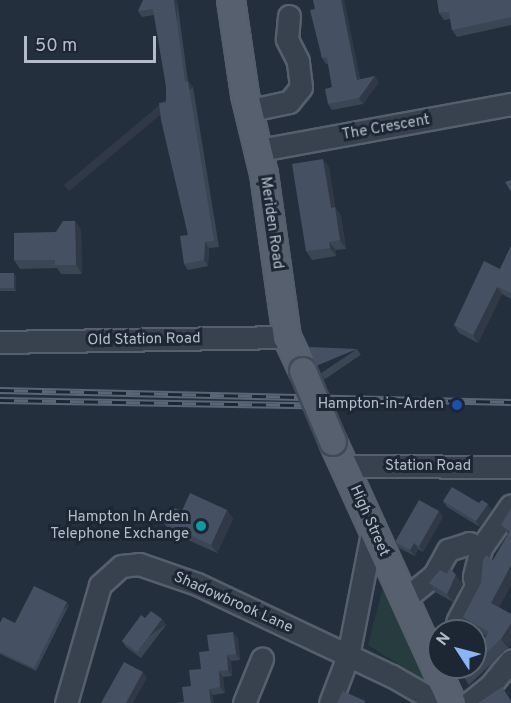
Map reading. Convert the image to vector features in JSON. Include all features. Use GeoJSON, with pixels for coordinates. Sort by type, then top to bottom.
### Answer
{"type":"FeatureCollection","features":[{"type":"Feature","properties":{"kind":"main road","name":"Meriden Road"},"geometry":{"type":"LineString","coordinates":[[231,0],[240,50],[244,95],[251,110],[260,150],[287,337]]}},
{"type":"Feature","properties":{"kind":"main road","name":"High Street"},"geometry":{"type":"LineString","coordinates":[[287,337],[372,533],[407,597],[452,703]]}},
{"type":"Feature","properties":{"kind":"street"},"geometry":{"type":"LineString","coordinates":[[251,110],[289,102],[301,87],[298,61],[287,39],[289,16]]}},
{"type":"Feature","properties":{"kind":"street","name":"The Crescent"},"geometry":{"type":"LineString","coordinates":[[260,150],[511,104]]}},
{"type":"Feature","properties":{"kind":"street","name":"Old Station Road"},"geometry":{"type":"LineString","coordinates":[[0,342],[287,337]]}},
{"type":"Feature","properties":{"kind":"street","name":"Station Road"},"geometry":{"type":"LineString","coordinates":[[344,466],[511,467]]}},
{"type":"Feature","properties":{"kind":"street"},"geometry":{"type":"LineString","coordinates":[[458,619],[476,586],[474,577],[481,548],[511,505]]}},
{"type":"Feature","properties":{"kind":"street"},"geometry":{"type":"LineString","coordinates":[[330,703],[348,656],[372,533]]}},
{"type":"Feature","properties":{"kind":"street"},"geometry":{"type":"LineString","coordinates":[[407,597],[434,575],[443,563],[448,550],[469,543],[481,548]]}},
{"type":"Feature","properties":{"kind":"street"},"geometry":{"type":"LineString","coordinates":[[443,563],[459,574],[474,577]]}},
{"type":"Feature","properties":{"kind":"street","name":"Shadowbrook Lane"},"geometry":{"type":"LineString","coordinates":[[66,703],[100,585],[121,566],[139,564],[197,584],[348,656],[439,703]]}},
{"type":"Feature","properties":{"kind":"street"},"geometry":{"type":"LineString","coordinates":[[244,703],[262,659]]}},
{"type":"Feature","properties":{"kind":"street"},"geometry":{"type":"LineString","coordinates":[[468,703],[490,686],[511,660]]}},
{"type":"Feature","properties":{"kind":"green space"},"geometry":{"type":"Polygon","coordinates":[[[384,584],[427,678],[423,682],[407,675],[409,671],[368,645],[384,584]]]}},
{"type":"Feature","properties":{"kind":"building"},"geometry":{"type":"Polygon","coordinates":[[[143,0],[174,0],[185,82],[188,81],[214,241],[205,242],[204,260],[184,264],[180,236],[188,235],[159,103],[166,102],[166,86],[153,9],[138,11],[143,0]]]}},
{"type":"Feature","properties":{"kind":"building"},"geometry":{"type":"Polygon","coordinates":[[[313,0],[341,0],[357,80],[375,76],[359,98],[328,104],[325,89],[332,87],[327,57],[322,58],[310,10],[315,9],[313,0]]]}},
{"type":"Feature","properties":{"kind":"building"},"geometry":{"type":"Polygon","coordinates":[[[437,0],[511,0],[511,17],[452,30],[449,12],[439,13],[437,0]]]}},
{"type":"Feature","properties":{"kind":"building"},"geometry":{"type":"Polygon","coordinates":[[[323,159],[331,208],[335,207],[340,240],[329,242],[330,248],[306,251],[292,164],[323,159]]]}},
{"type":"Feature","properties":{"kind":"building"},"geometry":{"type":"Polygon","coordinates":[[[511,180],[511,192],[505,182],[511,180]]]}},
{"type":"Feature","properties":{"kind":"building"},"geometry":{"type":"Polygon","coordinates":[[[63,221],[75,221],[76,265],[55,265],[55,260],[14,260],[14,233],[56,232],[63,221]]]}},
{"type":"Feature","properties":{"kind":"building"},"geometry":{"type":"Polygon","coordinates":[[[511,246],[511,293],[497,287],[473,335],[454,325],[484,261],[500,269],[511,246]]]}},
{"type":"Feature","properties":{"kind":"building"},"geometry":{"type":"Polygon","coordinates":[[[0,273],[14,273],[14,288],[0,288],[0,273]]]}},
{"type":"Feature","properties":{"kind":"building"},"geometry":{"type":"Polygon","coordinates":[[[309,347],[357,349],[316,366],[309,347]]]}},
{"type":"Feature","properties":{"kind":"building"},"geometry":{"type":"Polygon","coordinates":[[[452,487],[479,503],[482,500],[488,504],[476,521],[443,501],[452,487]]]}},
{"type":"Feature","properties":{"kind":"building","name":"Hampton In Arden Telephone Exchange"},"geometry":{"type":"Polygon","coordinates":[[[190,493],[227,510],[211,545],[164,523],[171,507],[182,511],[190,493]]]}},
{"type":"Feature","properties":{"kind":"building"},"geometry":{"type":"Polygon","coordinates":[[[419,500],[439,511],[419,546],[414,543],[410,550],[395,542],[419,500]]]}},
{"type":"Feature","properties":{"kind":"building"},"geometry":{"type":"Polygon","coordinates":[[[511,508],[511,565],[491,603],[511,614],[511,623],[501,639],[487,652],[489,632],[487,631],[487,619],[463,617],[481,583],[483,560],[486,555],[493,560],[510,531],[501,525],[511,508]]]}},
{"type":"Feature","properties":{"kind":"building"},"geometry":{"type":"Polygon","coordinates":[[[450,568],[456,575],[447,594],[429,583],[440,570],[447,574],[450,568]]]}},
{"type":"Feature","properties":{"kind":"building"},"geometry":{"type":"Polygon","coordinates":[[[34,586],[67,602],[34,668],[0,652],[0,623],[3,617],[15,623],[34,586]]]}},
{"type":"Feature","properties":{"kind":"building"},"geometry":{"type":"Polygon","coordinates":[[[151,611],[162,619],[137,652],[122,641],[141,615],[145,618],[151,611]]]}},
{"type":"Feature","properties":{"kind":"building"},"geometry":{"type":"Polygon","coordinates":[[[233,632],[236,654],[227,655],[228,670],[219,671],[220,687],[209,689],[211,703],[176,703],[184,702],[182,687],[191,686],[189,670],[201,669],[199,652],[209,651],[207,635],[233,632]]]}},
{"type":"Feature","properties":{"kind":"building"},"geometry":{"type":"Polygon","coordinates":[[[124,662],[143,672],[126,703],[101,703],[124,662]]]}},
{"type":"Feature","properties":{"kind":"building"},"geometry":{"type":"Polygon","coordinates":[[[502,687],[511,703],[478,703],[502,687]]]}},
{"type":"Feature","properties":{"kind":"building"},"geometry":{"type":"Polygon","coordinates":[[[343,691],[365,701],[364,703],[337,703],[343,691]]]}},
{"type":"Feature","properties":{"kind":"railway"},"geometry":{"type":"LineString","coordinates":[[0,390],[511,402]]}},
{"type":"Feature","properties":{"kind":"railway"},"geometry":{"type":"LineString","coordinates":[[0,400],[334,406]]}},
{"type":"Feature","properties":{"kind":"place","name":"Hampton-in-Arden"},"geometry":{"type":"Point","coordinates":[457,405]}},
{"type":"Feature","properties":{"kind":"place","name":"Hampton In Arden Telephone Exchange"},"geometry":{"type":"Point","coordinates":[201,526]}}]}
